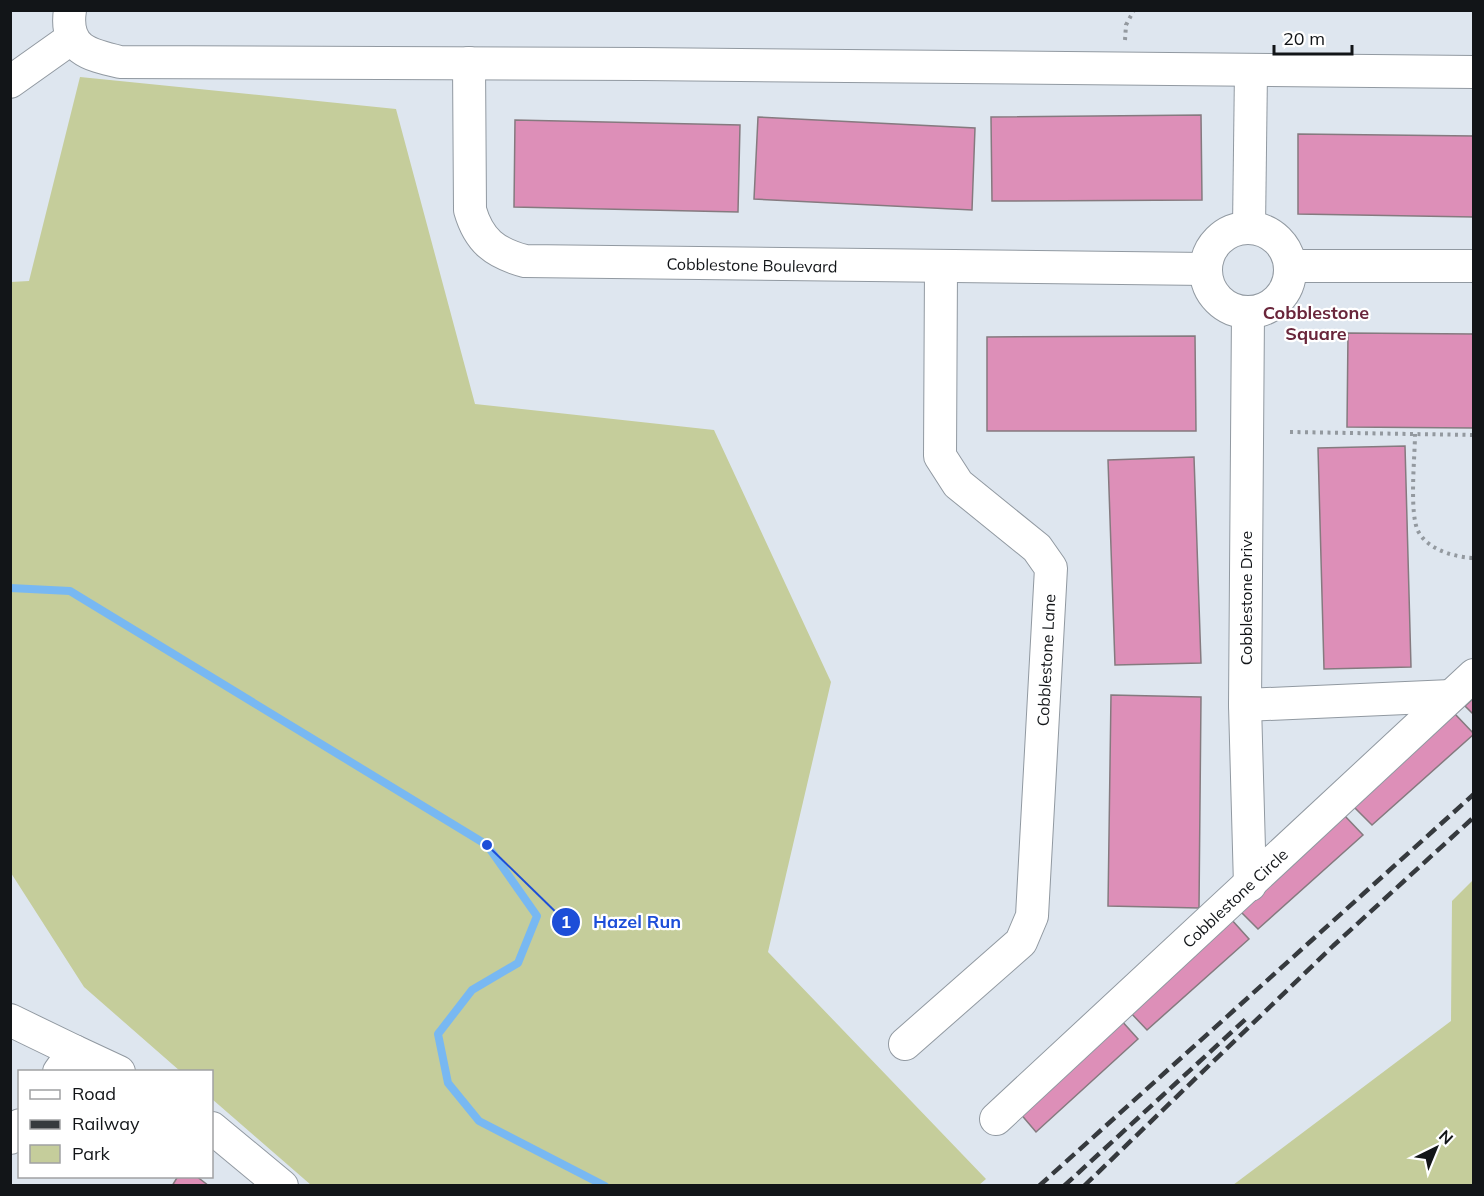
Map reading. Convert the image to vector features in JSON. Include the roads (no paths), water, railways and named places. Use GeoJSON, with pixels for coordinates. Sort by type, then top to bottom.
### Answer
{"type":"FeatureCollection","features":[{"type":"Feature","properties":{"kind":"street"},"geometry":{"type":"LineString","coordinates":[[10,82],[71,24],[81,50],[120,62],[1473,72]]}},
{"type":"Feature","properties":{"kind":"street","name":"Cobblestone Boulevard"},"geometry":{"type":"LineString","coordinates":[[469,63],[470,210],[476,228],[486,243],[505,256],[525,261],[941,268],[1206,269]]}},
{"type":"Feature","properties":{"kind":"street"},"geometry":{"type":"LineString","coordinates":[[1249,228],[1251,70]]}},
{"type":"Feature","properties":{"kind":"street"},"geometry":{"type":"LineString","coordinates":[[1249,228],[1261,230],[1281,243],[1290,266],[1289,280],[1284,293],[1262,310],[1248,312],[1235,310],[1214,294],[1208,282],[1206,269],[1215,244],[1236,230],[1249,228]]}},
{"type":"Feature","properties":{"kind":"street"},"geometry":{"type":"LineString","coordinates":[[1290,266],[1473,266]]}},
{"type":"Feature","properties":{"kind":"street","name":"Cobblestone Lane"},"geometry":{"type":"LineString","coordinates":[[905,1044],[1021,942],[1032,916],[1051,568],[1037,548],[958,484],[940,456],[941,268]]}},
{"type":"Feature","properties":{"kind":"street","name":"Cobblestone Drive"},"geometry":{"type":"LineString","coordinates":[[1248,312],[1245,705],[1250,885]]}},
{"type":"Feature","properties":{"kind":"street"},"geometry":{"type":"LineString","coordinates":[[1245,705],[1462,685]]}},
{"type":"Feature","properties":{"kind":"street","name":"Cobblestone Circle"},"geometry":{"type":"LineString","coordinates":[[996,1119],[1250,885],[1462,685]]}},
{"type":"Feature","properties":{"kind":"street"},"geometry":{"type":"LineString","coordinates":[[10,1020],[66,1061],[114,1070]]}},
{"type":"Feature","properties":{"kind":"street"},"geometry":{"type":"LineString","coordinates":[[213,1129],[282,1185]]}},
{"type":"Feature","properties":{"kind":"waterway"},"geometry":{"type":"LineString","coordinates":[[10,588],[70,591],[487,845],[537,916],[518,963],[472,990],[438,1034],[448,1083],[479,1121],[605,1186]]}},
{"type":"Feature","properties":{"kind":"railway"},"geometry":{"type":"LineString","coordinates":[[1039,1186],[1474,794]]}},
{"type":"Feature","properties":{"kind":"railway"},"geometry":{"type":"LineString","coordinates":[[1084,1186],[1333,946],[1474,817]]}},
{"type":"Feature","properties":{"kind":"railway"},"geometry":{"type":"LineString","coordinates":[[1064,1186],[1248,1017]]}},
{"type":"Feature","properties":{"kind":"place","name":"Hazel Run"},"geometry":{"type":"Point","coordinates":[487,845]}},
{"type":"Feature","properties":{"kind":"district","name":"Cobblestone Square"},"geometry":{"type":"Point","coordinates":[1316,323]}}]}
